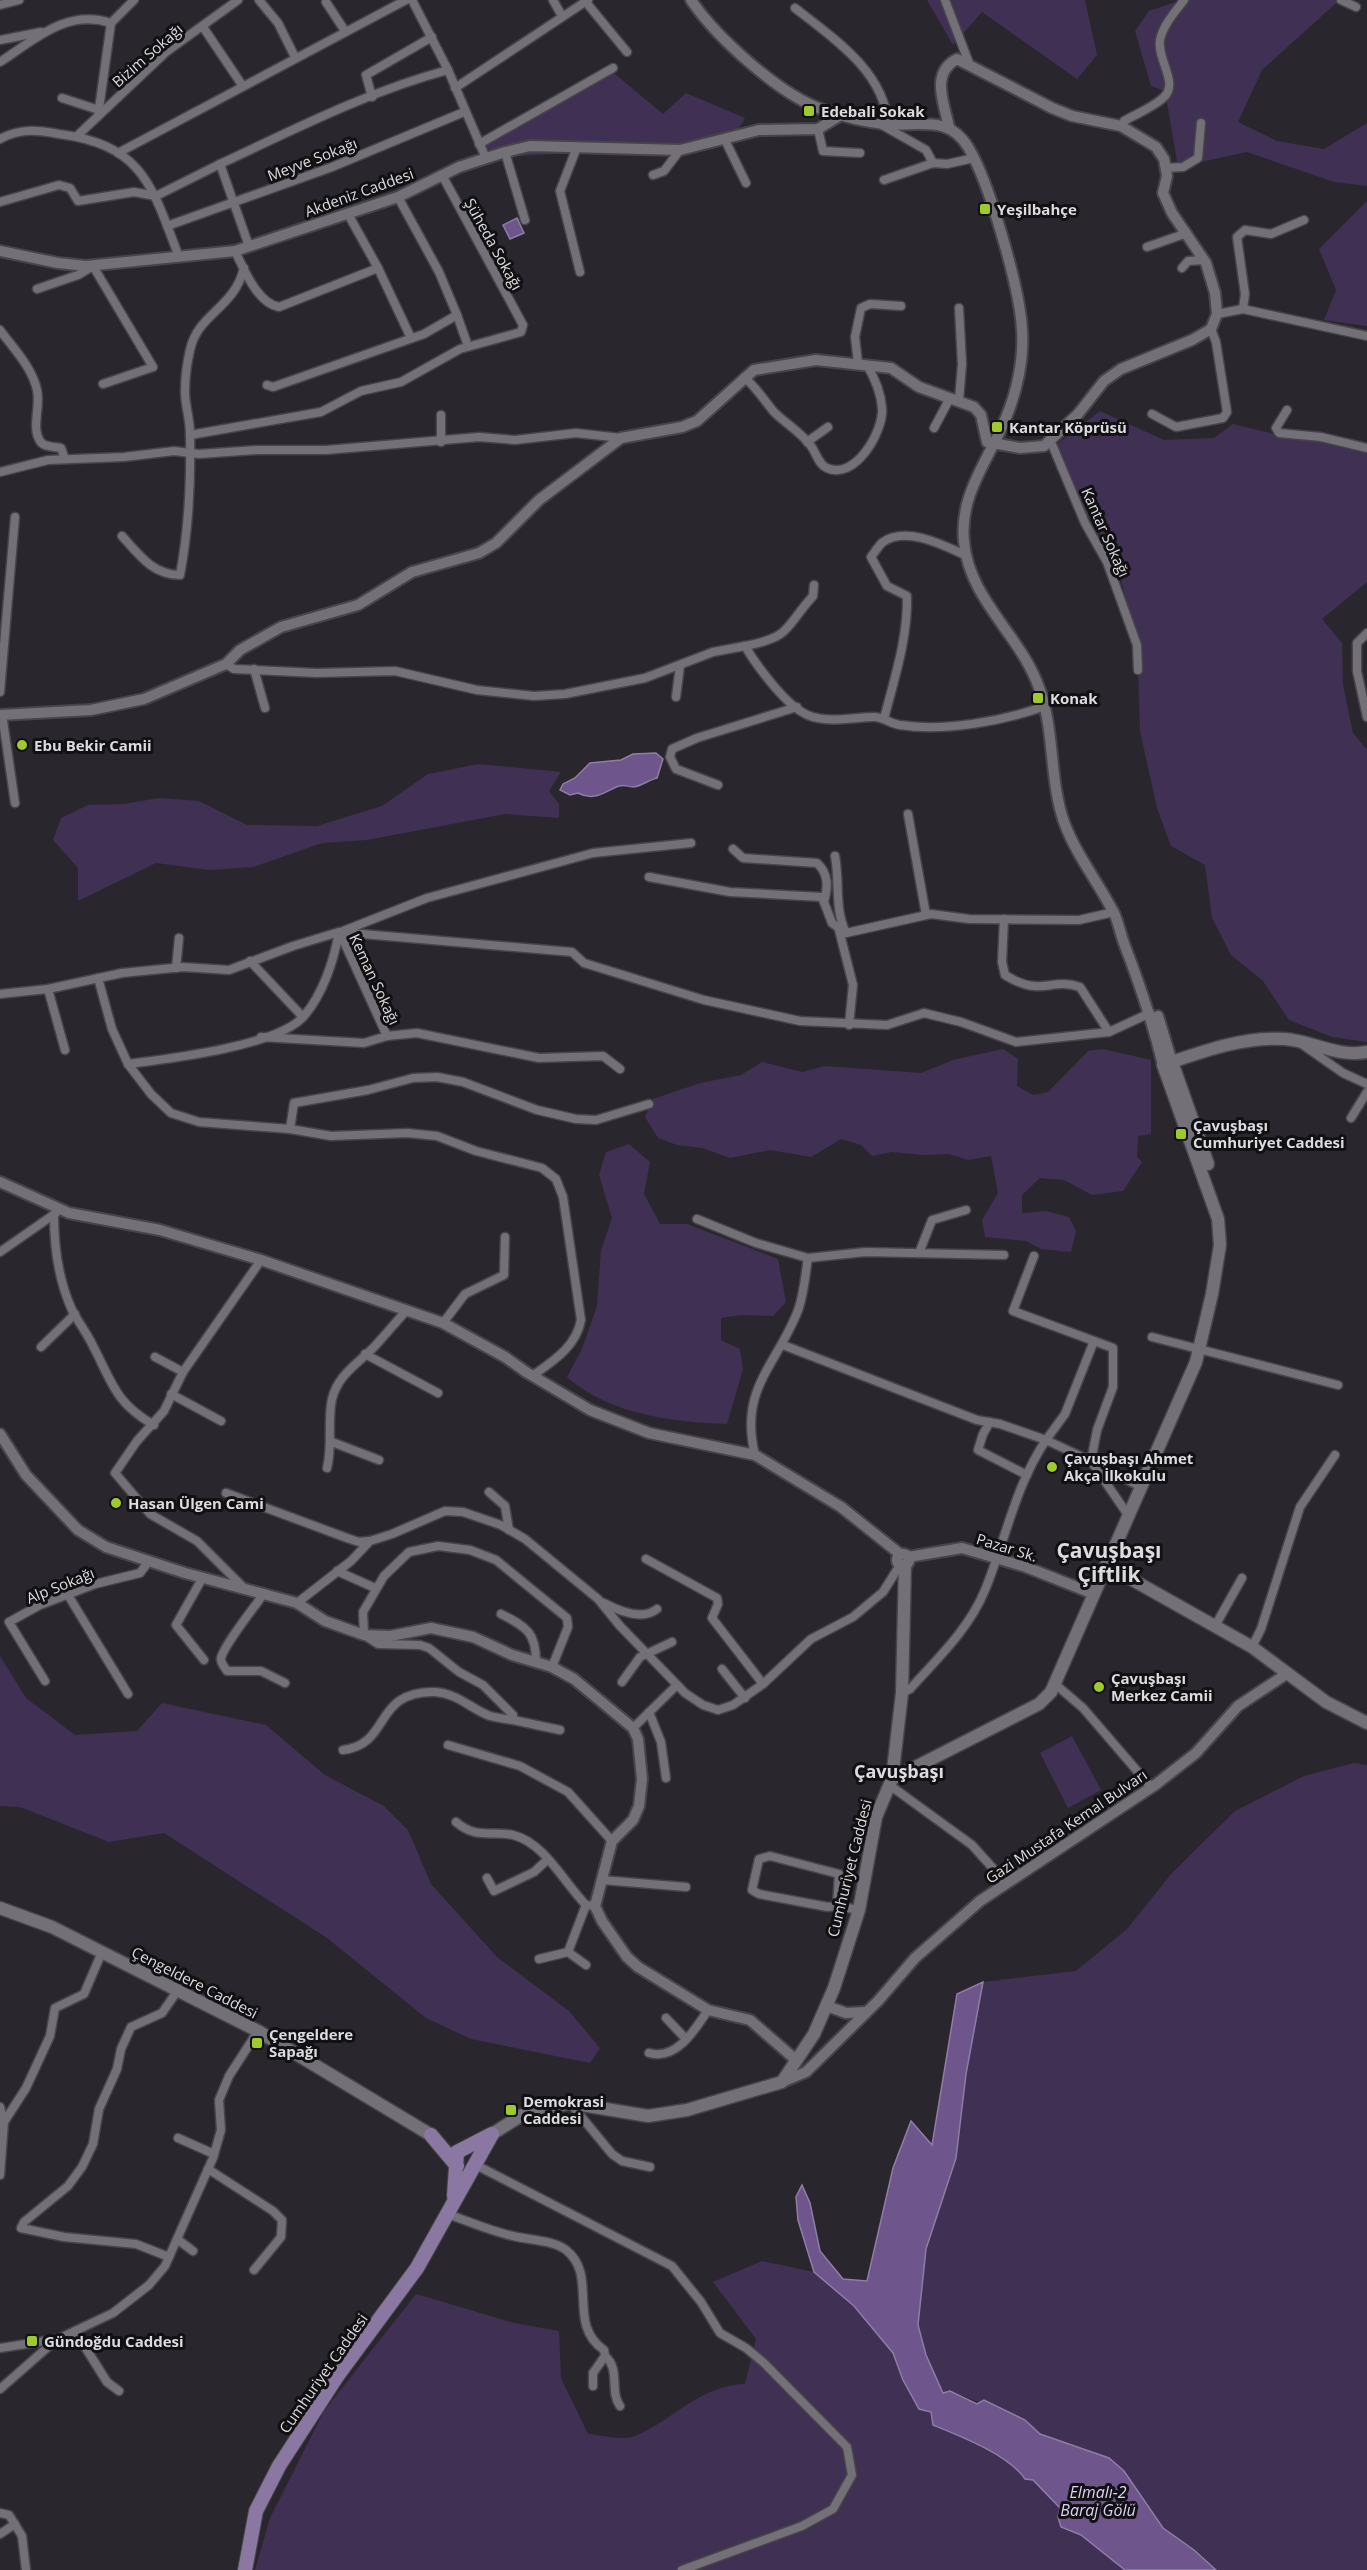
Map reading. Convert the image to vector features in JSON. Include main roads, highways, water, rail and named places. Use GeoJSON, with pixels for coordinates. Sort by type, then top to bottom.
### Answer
{"type":"FeatureCollection","features":[{"type":"Feature","properties":{"kind":"main road"},"geometry":{"type":"LineString","coordinates":[[890,1781],[1039,1704],[1052,1692],[1199,1351],[1220,1245],[1218,1219],[1168,1063],[1252,1039],[1297,1041],[1330,1051],[1367,1052]]}},
{"type":"Feature","properties":{"kind":"main road","name":"Cumhuriyet Caddesi"},"geometry":{"type":"LineString","coordinates":[[245,2570],[256,2511],[279,2466],[338,2375],[417,2268],[492,2134],[522,2115],[570,2103],[648,2116],[687,2110],[782,2082],[814,2034],[827,2006],[859,1910],[876,1817],[890,1781],[902,1693],[903,1560]]}},
{"type":"Feature","properties":{"kind":"main road"},"geometry":{"type":"LineString","coordinates":[[1106,1565],[1252,1647],[1326,1702],[1367,1723]]}},
{"type":"Feature","properties":{"kind":"main road","name":"Çengeldere Caddesi"},"geometry":{"type":"LineString","coordinates":[[0,1908],[51,1927],[258,2031],[431,2135]]}},
{"type":"Feature","properties":{"kind":"main road"},"geometry":{"type":"LineString","coordinates":[[450,2209],[456,2181],[457,2152],[492,2134]]}},
{"type":"Feature","properties":{"kind":"main road"},"geometry":{"type":"LineString","coordinates":[[431,2135],[466,2148],[474,2154],[474,2164],[466,2169],[459,2168],[431,2135]]}},
{"type":"Feature","properties":{"kind":"water"},"geometry":{"type":"Polygon","coordinates":[[[517,218],[524,233],[510,239],[503,225],[517,218]]]}},
{"type":"Feature","properties":{"kind":"water"},"geometry":{"type":"Polygon","coordinates":[[[656,753],[663,759],[657,778],[634,787],[621,785],[595,796],[578,793],[570,795],[560,790],[563,784],[575,778],[590,763],[621,760],[633,754],[656,753]]]}},
{"type":"Feature","properties":{"kind":"water","name":"Elmalı-2 Baraj Gölü"},"geometry":{"type":"Polygon","coordinates":[[[983,1982],[966,2074],[956,2158],[926,2249],[918,2325],[926,2355],[943,2393],[950,2391],[977,2404],[984,2400],[1025,2420],[1040,2434],[1109,2458],[1124,2471],[1163,2528],[1194,2550],[1216,2570],[1125,2570],[1081,2535],[1061,2527],[1058,2517],[1060,2508],[1033,2480],[1025,2479],[1018,2470],[996,2454],[933,2425],[931,2412],[919,2409],[903,2380],[893,2353],[854,2306],[814,2272],[798,2220],[796,2197],[802,2185],[810,2203],[820,2251],[843,2279],[867,2281],[893,2168],[911,2121],[932,2145],[957,1994],[983,1982]]]}},
{"type":"Feature","properties":{"kind":"place","name":"Edebali Sokak"},"geometry":{"type":"Point","coordinates":[809,111]}},
{"type":"Feature","properties":{"kind":"place","name":"Yeşilbahçe"},"geometry":{"type":"Point","coordinates":[985,209]}},
{"type":"Feature","properties":{"kind":"place","name":"Kantar Köprüsü"},"geometry":{"type":"Point","coordinates":[997,427]}},
{"type":"Feature","properties":{"kind":"place","name":"Konak"},"geometry":{"type":"Point","coordinates":[1038,698]}},
{"type":"Feature","properties":{"kind":"place","name":"Ebu Bekir Camii"},"geometry":{"type":"Point","coordinates":[22,745]}},
{"type":"Feature","properties":{"kind":"place","name":"Çavuşbaşı Cumhuriyet Caddesi"},"geometry":{"type":"Point","coordinates":[1181,1134]}},
{"type":"Feature","properties":{"kind":"place","name":"Çavuşbaşı Ahmet Akça İlkokulu"},"geometry":{"type":"Point","coordinates":[1052,1467]}},
{"type":"Feature","properties":{"kind":"place","name":"Hasan Ülgen Cami"},"geometry":{"type":"Point","coordinates":[116,1503]}},
{"type":"Feature","properties":{"kind":"place","name":"Çavuşbaşı Merkez Camii"},"geometry":{"type":"Point","coordinates":[1099,1687]}},
{"type":"Feature","properties":{"kind":"place","name":"Çengeldere Sapağı"},"geometry":{"type":"Point","coordinates":[257,2043]}},
{"type":"Feature","properties":{"kind":"place","name":"Demokrasi Caddesi"},"geometry":{"type":"Point","coordinates":[511,2110]}},
{"type":"Feature","properties":{"kind":"place","name":"Gündoğdu Caddesi"},"geometry":{"type":"Point","coordinates":[32,2341]}},
{"type":"Feature","properties":{"kind":"district","name":"Çavuşbaşı Çiftlik"},"geometry":{"type":"Point","coordinates":[1109,1562]}},
{"type":"Feature","properties":{"kind":"district","name":"Çavuşbaşı"},"geometry":{"type":"Point","coordinates":[899,1771]}}]}
